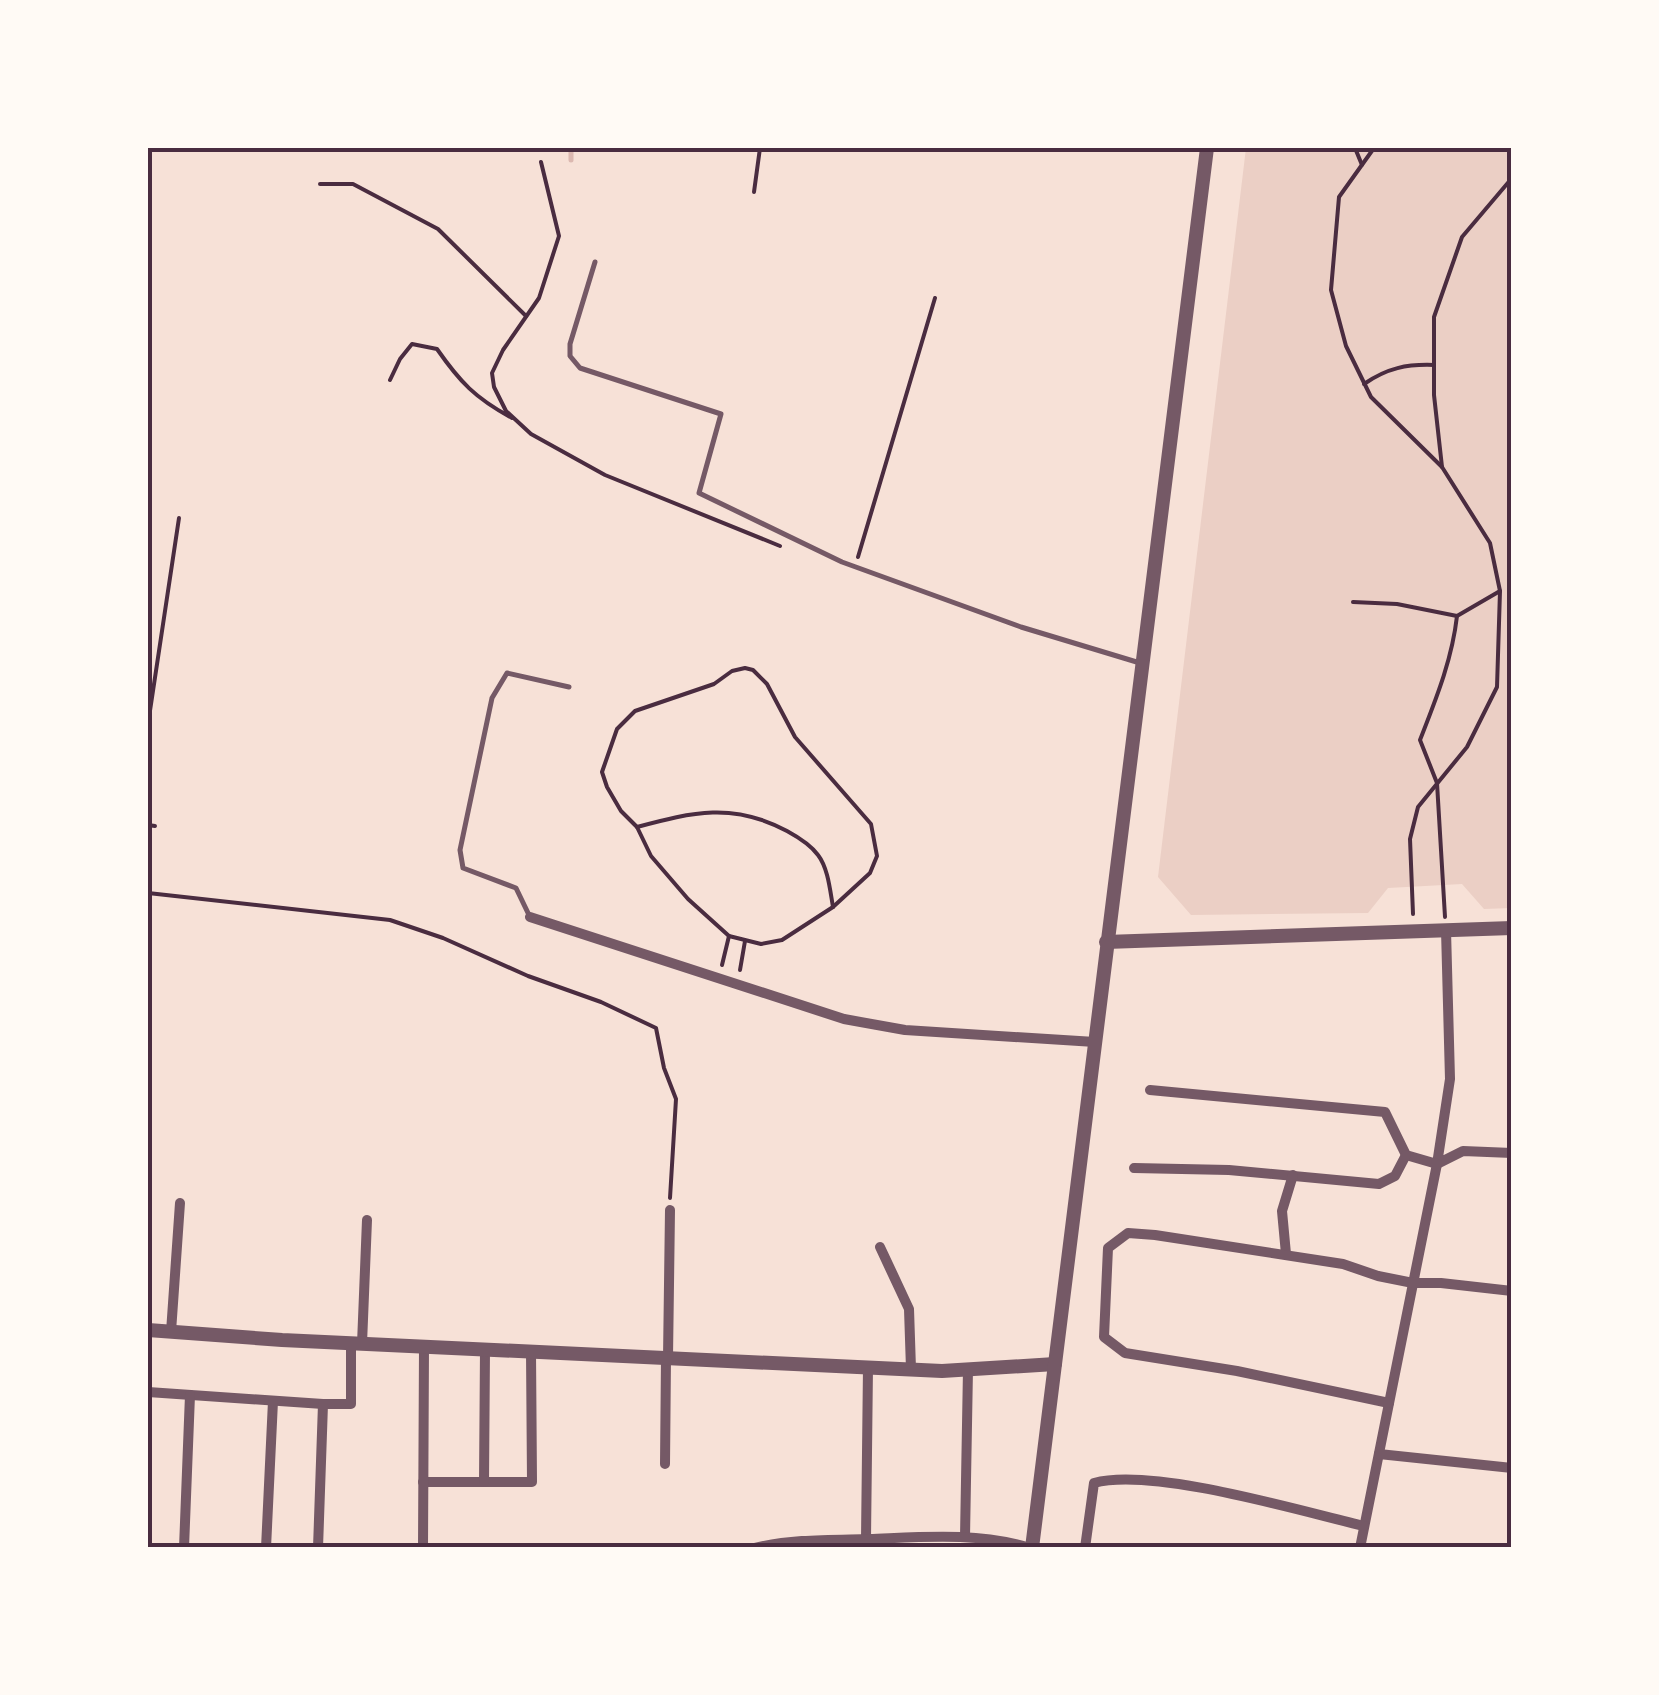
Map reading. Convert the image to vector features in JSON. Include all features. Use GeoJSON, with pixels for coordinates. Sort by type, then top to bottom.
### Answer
{"type":"FeatureCollection","features":[{"type":"Feature","properties":{"kind":"street"},"geometry":{"type":"LineString","coordinates":[[754,1548],[800,1540],[965,1537],[1031,1548],[1207,148]]}},
{"type":"Feature","properties":{"kind":"street"},"geometry":{"type":"LineString","coordinates":[[530,917],[844,1018],[905,1030],[1095,1042]]}},
{"type":"Feature","properties":{"kind":"street"},"geometry":{"type":"LineString","coordinates":[[1106,942],[1512,928]]}},
{"type":"Feature","properties":{"kind":"street"},"geometry":{"type":"LineString","coordinates":[[1360,1548],[1438,1164],[1450,1080],[1446,930]]}},
{"type":"Feature","properties":{"kind":"street"},"geometry":{"type":"LineString","coordinates":[[1150,1090],[1385,1112],[1406,1155],[1438,1164],[1463,1151],[1512,1153]]}},
{"type":"Feature","properties":{"kind":"street"},"geometry":{"type":"LineString","coordinates":[[1134,1168],[1294,1175],[1379,1184],[1395,1176],[1406,1155]]}},
{"type":"Feature","properties":{"kind":"street"},"geometry":{"type":"LineString","coordinates":[[1286,1254],[1282,1211],[1294,1175]]}},
{"type":"Feature","properties":{"kind":"street"},"geometry":{"type":"LineString","coordinates":[[171,1332],[180,1203]]}},
{"type":"Feature","properties":{"kind":"street"},"geometry":{"type":"LineString","coordinates":[[665,1464],[670,1210]]}},
{"type":"Feature","properties":{"kind":"street"},"geometry":{"type":"LineString","coordinates":[[148,1392],[350,1404],[366,1220]]}},
{"type":"Feature","properties":{"kind":"street"},"geometry":{"type":"LineString","coordinates":[[1389,1403],[1237,1370],[1125,1353],[1104,1337],[1108,1248],[1128,1234],[1286,1254],[1343,1264],[1412,1283],[1441,1282],[1512,1291]]}},
{"type":"Feature","properties":{"kind":"street"},"geometry":{"type":"LineString","coordinates":[[880,1247],[909,1309],[911,1369]]}},
{"type":"Feature","properties":{"kind":"street"},"geometry":{"type":"LineString","coordinates":[[148,1330],[868,1368],[968,1369],[1055,1364]]}},
{"type":"Feature","properties":{"kind":"street"},"geometry":{"type":"LineString","coordinates":[[423,1548],[424,1347]]}},
{"type":"Feature","properties":{"kind":"street"},"geometry":{"type":"LineString","coordinates":[[484,1482],[485,1350]]}},
{"type":"Feature","properties":{"kind":"street"},"geometry":{"type":"LineString","coordinates":[[423,1482],[532,1482],[531,1352]]}},
{"type":"Feature","properties":{"kind":"street"},"geometry":{"type":"LineString","coordinates":[[866,1539],[868,1368]]}},
{"type":"Feature","properties":{"kind":"street"},"geometry":{"type":"LineString","coordinates":[[965,1537],[968,1369]]}},
{"type":"Feature","properties":{"kind":"street"},"geometry":{"type":"LineString","coordinates":[[184,1548],[190,1395]]}},
{"type":"Feature","properties":{"kind":"street"},"geometry":{"type":"LineString","coordinates":[[266,1548],[273,1401]]}},
{"type":"Feature","properties":{"kind":"street"},"geometry":{"type":"LineString","coordinates":[[318,1548],[323,1404]]}},
{"type":"Feature","properties":{"kind":"street"},"geometry":{"type":"LineString","coordinates":[[1379,1454],[1512,1468]]}},
{"type":"Feature","properties":{"kind":"street"},"geometry":{"type":"LineString","coordinates":[[1084,1548],[1094,1483],[1112,1478],[1188,1486],[1364,1526]]}},
{"type":"Feature","properties":{"kind":"lane"},"geometry":{"type":"LineString","coordinates":[[594,262],[570,356],[580,368],[721,414],[699,492],[855,566],[1022,626],[1143,664]]}},
{"type":"Feature","properties":{"kind":"lane"},"geometry":{"type":"LineString","coordinates":[[530,917],[516,888],[463,868],[460,850],[492,698],[507,672],[569,688]]}},
{"type":"Feature","properties":{"kind":"path"},"geometry":{"type":"LineString","coordinates":[[754,192],[760,148]]}},
{"type":"Feature","properties":{"kind":"path"},"geometry":{"type":"LineString","coordinates":[[1355,148],[1362,165]]}},
{"type":"Feature","properties":{"kind":"path"},"geometry":{"type":"LineString","coordinates":[[1374,148],[1340,196],[1331,290],[1346,346],[1371,397],[1442,467],[1490,544],[1500,591],[1497,687],[1466,746],[1418,807],[1410,839],[1414,932]]}},
{"type":"Feature","properties":{"kind":"path"},"geometry":{"type":"LineString","coordinates":[[541,162],[559,236],[538,298],[492,373],[506,411],[531,434],[605,475],[796,550]]}},
{"type":"Feature","properties":{"kind":"path"},"geometry":{"type":"LineString","coordinates":[[1442,467],[1434,317],[1462,237],[1512,178]]}},
{"type":"Feature","properties":{"kind":"path"},"geometry":{"type":"LineString","coordinates":[[320,184],[353,184],[438,229],[526,316]]}},
{"type":"Feature","properties":{"kind":"path"},"geometry":{"type":"LineString","coordinates":[[855,566],[935,298]]}},
{"type":"Feature","properties":{"kind":"path"},"geometry":{"type":"LineString","coordinates":[[390,380],[412,344],[436,350],[462,385],[484,403],[516,420]]}},
{"type":"Feature","properties":{"kind":"path"},"geometry":{"type":"LineString","coordinates":[[1364,384],[1378,374],[1408,364],[1434,365]]}},
{"type":"Feature","properties":{"kind":"path"},"geometry":{"type":"LineString","coordinates":[[148,724],[178,518]]}},
{"type":"Feature","properties":{"kind":"path"},"geometry":{"type":"LineString","coordinates":[[1353,602],[1398,604],[1457,616],[1500,591]]}},
{"type":"Feature","properties":{"kind":"path"},"geometry":{"type":"LineString","coordinates":[[1446,930],[1438,783],[1420,740],[1448,665],[1457,616]]}},
{"type":"Feature","properties":{"kind":"path"},"geometry":{"type":"LineString","coordinates":[[752,670],[766,684],[795,737],[871,824],[877,856],[870,873],[833,907],[782,940],[761,944],[729,936],[651,856],[637,827],[621,812],[602,772],[617,729],[635,711],[714,684],[732,671],[752,670]]}},
{"type":"Feature","properties":{"kind":"path"},"geometry":{"type":"LineString","coordinates":[[637,827],[702,812],[736,812],[772,823],[800,838],[819,856],[833,907]]}},
{"type":"Feature","properties":{"kind":"path"},"geometry":{"type":"LineString","coordinates":[[148,825],[155,826]]}},
{"type":"Feature","properties":{"kind":"path"},"geometry":{"type":"LineString","coordinates":[[148,893],[390,920],[601,1002],[656,1028],[664,1068],[676,1098],[670,1210]]}},
{"type":"Feature","properties":{"kind":"path"},"geometry":{"type":"LineString","coordinates":[[718,978],[729,936]]}},
{"type":"Feature","properties":{"kind":"path"},"geometry":{"type":"LineString","coordinates":[[737,984],[745,941]]}},
{"type":"Feature","properties":{"kind":"shaded area"},"geometry":{"type":"Polygon","coordinates":[[[1246,148],[1511,148],[1511,908],[1484,909],[1462,884],[1388,888],[1368,913],[1191,915],[1158,877],[1246,148]]]}},
{"type":"Feature","properties":{"kind":"waterway"},"geometry":{"type":"LineString","coordinates":[[571,148],[571,160]]}}]}
